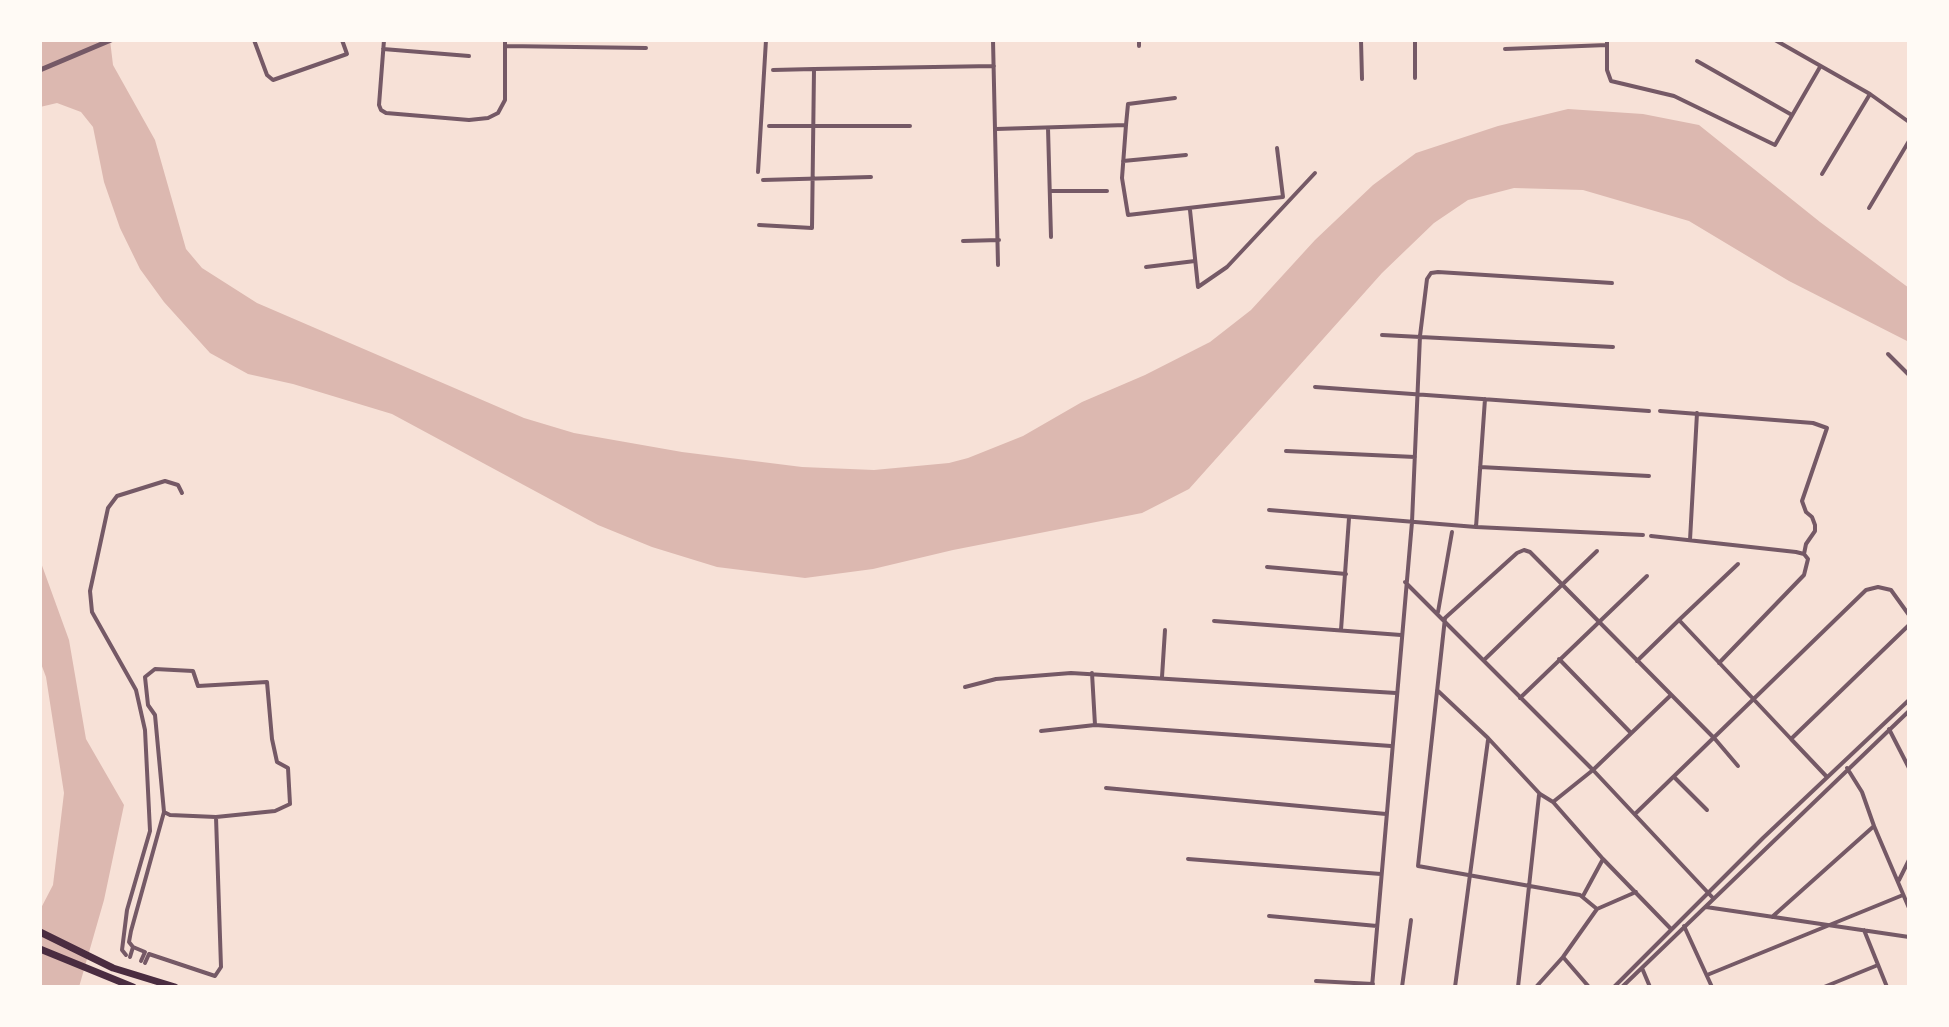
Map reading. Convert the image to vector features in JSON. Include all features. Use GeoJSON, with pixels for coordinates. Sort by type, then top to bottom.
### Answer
{"type":"FeatureCollection","features":[{"type":"Feature","properties":{"kind":"highway"},"geometry":{"type":"LineString","coordinates":[[40,932],[113,968],[175,987]]}},
{"type":"Feature","properties":{"kind":"highway"},"geometry":{"type":"LineString","coordinates":[[40,949],[133,987]]}},
{"type":"Feature","properties":{"kind":"street"},"geometry":{"type":"LineString","coordinates":[[40,70],[111,40]]}},
{"type":"Feature","properties":{"kind":"street"},"geometry":{"type":"LineString","coordinates":[[255,40],[267,75],[273,80],[347,54],[342,40]]}},
{"type":"Feature","properties":{"kind":"street"},"geometry":{"type":"LineString","coordinates":[[384,40],[381,110],[386,113],[469,120],[488,118],[498,113],[505,100],[505,43],[646,48]]}},
{"type":"Feature","properties":{"kind":"street"},"geometry":{"type":"LineString","coordinates":[[758,172],[766,40]]}},
{"type":"Feature","properties":{"kind":"street"},"geometry":{"type":"LineString","coordinates":[[993,40],[998,265]]}},
{"type":"Feature","properties":{"kind":"street"},"geometry":{"type":"LineString","coordinates":[[1361,40],[1362,79]]}},
{"type":"Feature","properties":{"kind":"street"},"geometry":{"type":"LineString","coordinates":[[1415,40],[1415,78]]}},
{"type":"Feature","properties":{"kind":"street"},"geometry":{"type":"LineString","coordinates":[[1775,40],[1870,94],[1909,122]]}},
{"type":"Feature","properties":{"kind":"street"},"geometry":{"type":"LineString","coordinates":[[1505,49],[1607,42],[1607,70],[1611,81],[1674,96],[1775,145],[1820,67]]}},
{"type":"Feature","properties":{"kind":"street"},"geometry":{"type":"LineString","coordinates":[[383,49],[469,56]]}},
{"type":"Feature","properties":{"kind":"street"},"geometry":{"type":"LineString","coordinates":[[1697,61],[1792,115]]}},
{"type":"Feature","properties":{"kind":"street"},"geometry":{"type":"LineString","coordinates":[[773,70],[994,66]]}},
{"type":"Feature","properties":{"kind":"street"},"geometry":{"type":"LineString","coordinates":[[759,225],[812,228],[814,69]]}},
{"type":"Feature","properties":{"kind":"street"},"geometry":{"type":"LineString","coordinates":[[1822,174],[1870,94]]}},
{"type":"Feature","properties":{"kind":"street"},"geometry":{"type":"LineString","coordinates":[[1175,98],[1128,104],[1122,178],[1128,215],[1283,197]]}},
{"type":"Feature","properties":{"kind":"street"},"geometry":{"type":"LineString","coordinates":[[996,129],[1126,125]]}},
{"type":"Feature","properties":{"kind":"street"},"geometry":{"type":"LineString","coordinates":[[769,126],[910,126]]}},
{"type":"Feature","properties":{"kind":"street"},"geometry":{"type":"LineString","coordinates":[[1048,128],[1051,237]]}},
{"type":"Feature","properties":{"kind":"street"},"geometry":{"type":"LineString","coordinates":[[1869,208],[1909,141]]}},
{"type":"Feature","properties":{"kind":"street"},"geometry":{"type":"LineString","coordinates":[[1277,148],[1283,197],[1288,202]]}},
{"type":"Feature","properties":{"kind":"street"},"geometry":{"type":"LineString","coordinates":[[1123,161],[1186,155]]}},
{"type":"Feature","properties":{"kind":"street"},"geometry":{"type":"LineString","coordinates":[[1190,210],[1198,287],[1227,267],[1315,173]]}},
{"type":"Feature","properties":{"kind":"street"},"geometry":{"type":"LineString","coordinates":[[763,180],[871,177]]}},
{"type":"Feature","properties":{"kind":"street"},"geometry":{"type":"LineString","coordinates":[[1051,191],[1107,191]]}},
{"type":"Feature","properties":{"kind":"street"},"geometry":{"type":"LineString","coordinates":[[963,241],[999,240]]}},
{"type":"Feature","properties":{"kind":"street"},"geometry":{"type":"LineString","coordinates":[[1146,267],[1195,261]]}},
{"type":"Feature","properties":{"kind":"street"},"geometry":{"type":"LineString","coordinates":[[1316,981],[1372,986],[1412,522],[1420,336],[1427,279],[1431,273],[1612,283]]}},
{"type":"Feature","properties":{"kind":"street"},"geometry":{"type":"LineString","coordinates":[[1382,335],[1613,347]]}},
{"type":"Feature","properties":{"kind":"street"},"geometry":{"type":"LineString","coordinates":[[1888,354],[1909,375]]}},
{"type":"Feature","properties":{"kind":"street"},"geometry":{"type":"LineString","coordinates":[[1315,387],[1649,411]]}},
{"type":"Feature","properties":{"kind":"street"},"geometry":{"type":"LineString","coordinates":[[1476,527],[1485,399]]}},
{"type":"Feature","properties":{"kind":"street"},"geometry":{"type":"LineString","coordinates":[[1660,411],[1813,423],[1827,428],[1802,501],[1815,525],[1804,554]]}},
{"type":"Feature","properties":{"kind":"street"},"geometry":{"type":"LineString","coordinates":[[1690,540],[1697,413]]}},
{"type":"Feature","properties":{"kind":"street"},"geometry":{"type":"LineString","coordinates":[[1286,451],[1415,457]]}},
{"type":"Feature","properties":{"kind":"street"},"geometry":{"type":"LineString","coordinates":[[1480,467],[1649,476]]}},
{"type":"Feature","properties":{"kind":"street"},"geometry":{"type":"LineString","coordinates":[[133,947],[128,956],[122,950],[127,910],[150,831],[145,730],[136,690],[92,612],[90,591],[108,508],[117,496],[165,481],[178,485],[182,493]]}},
{"type":"Feature","properties":{"kind":"street"},"geometry":{"type":"LineString","coordinates":[[1269,510],[1476,527],[1643,535]]}},
{"type":"Feature","properties":{"kind":"street"},"geometry":{"type":"LineString","coordinates":[[1341,630],[1349,518]]}},
{"type":"Feature","properties":{"kind":"street"},"geometry":{"type":"LineString","coordinates":[[1438,612],[1452,532]]}},
{"type":"Feature","properties":{"kind":"street"},"geometry":{"type":"LineString","coordinates":[[1651,536],[1804,554],[1808,559],[1804,575],[1719,663]]}},
{"type":"Feature","properties":{"kind":"street"},"geometry":{"type":"LineString","coordinates":[[1597,909],[1583,896],[1418,866],[1445,618],[1517,553],[1524,550],[1530,552],[1738,766]]}},
{"type":"Feature","properties":{"kind":"street"},"geometry":{"type":"LineString","coordinates":[[1484,660],[1597,551]]}},
{"type":"Feature","properties":{"kind":"street"},"geometry":{"type":"LineString","coordinates":[[1637,661],[1738,564]]}},
{"type":"Feature","properties":{"kind":"street"},"geometry":{"type":"LineString","coordinates":[[1267,567],[1346,574]]}},
{"type":"Feature","properties":{"kind":"street"},"geometry":{"type":"LineString","coordinates":[[1520,698],[1647,576]]}},
{"type":"Feature","properties":{"kind":"street"},"geometry":{"type":"LineString","coordinates":[[1405,582],[1445,618],[1713,898]]}},
{"type":"Feature","properties":{"kind":"street"},"geometry":{"type":"LineString","coordinates":[[1635,814],[1755,701],[1866,590],[1878,587],[1891,590],[1909,615]]}},
{"type":"Feature","properties":{"kind":"street"},"geometry":{"type":"LineString","coordinates":[[1679,620],[1827,777]]}},
{"type":"Feature","properties":{"kind":"street"},"geometry":{"type":"LineString","coordinates":[[1214,621],[1401,635]]}},
{"type":"Feature","properties":{"kind":"street"},"geometry":{"type":"LineString","coordinates":[[1791,739],[1909,625]]}},
{"type":"Feature","properties":{"kind":"street"},"geometry":{"type":"LineString","coordinates":[[1162,677],[1165,630]]}},
{"type":"Feature","properties":{"kind":"street"},"geometry":{"type":"LineString","coordinates":[[1559,659],[1631,733]]}},
{"type":"Feature","properties":{"kind":"street"},"geometry":{"type":"LineString","coordinates":[[164,812],[170,815],[216,817],[275,811],[290,804],[288,768],[277,762],[272,739],[267,682],[198,686],[193,671],[155,669],[145,677],[148,705],[155,715],[164,812],[129,942],[147,953],[215,976],[221,967],[216,817]]}},
{"type":"Feature","properties":{"kind":"street"},"geometry":{"type":"LineString","coordinates":[[965,687],[996,679],[1092,673],[1396,693]]}},
{"type":"Feature","properties":{"kind":"street"},"geometry":{"type":"LineString","coordinates":[[1092,673],[1095,725]]}},
{"type":"Feature","properties":{"kind":"street"},"geometry":{"type":"LineString","coordinates":[[1437,690],[1488,738],[1540,794],[1553,802],[1671,929]]}},
{"type":"Feature","properties":{"kind":"street"},"geometry":{"type":"LineString","coordinates":[[1553,802],[1593,770],[1671,695]]}},
{"type":"Feature","properties":{"kind":"street"},"geometry":{"type":"LineString","coordinates":[[1614,987],[1708,892],[1909,700]]}},
{"type":"Feature","properties":{"kind":"street"},"geometry":{"type":"LineString","coordinates":[[1622,987],[1909,711]]}},
{"type":"Feature","properties":{"kind":"street"},"geometry":{"type":"LineString","coordinates":[[1041,731],[1095,725],[1391,746]]}},
{"type":"Feature","properties":{"kind":"street"},"geometry":{"type":"LineString","coordinates":[[1889,729],[1909,768]]}},
{"type":"Feature","properties":{"kind":"street"},"geometry":{"type":"LineString","coordinates":[[1455,987],[1488,738]]}},
{"type":"Feature","properties":{"kind":"street"},"geometry":{"type":"LineString","coordinates":[[1847,768],[1862,792],[1909,908]]}},
{"type":"Feature","properties":{"kind":"street"},"geometry":{"type":"LineString","coordinates":[[1674,777],[1707,810]]}},
{"type":"Feature","properties":{"kind":"street"},"geometry":{"type":"LineString","coordinates":[[1106,788],[1386,814]]}},
{"type":"Feature","properties":{"kind":"street"},"geometry":{"type":"LineString","coordinates":[[1518,987],[1540,794]]}},
{"type":"Feature","properties":{"kind":"street"},"geometry":{"type":"LineString","coordinates":[[1772,917],[1874,826]]}},
{"type":"Feature","properties":{"kind":"street"},"geometry":{"type":"LineString","coordinates":[[1188,859],[1381,874]]}},
{"type":"Feature","properties":{"kind":"street"},"geometry":{"type":"LineString","coordinates":[[1583,896],[1603,859]]}},
{"type":"Feature","properties":{"kind":"street"},"geometry":{"type":"LineString","coordinates":[[1899,880],[1909,860]]}},
{"type":"Feature","properties":{"kind":"street"},"geometry":{"type":"LineString","coordinates":[[1536,987],[1563,957],[1597,909],[1636,892]]}},
{"type":"Feature","properties":{"kind":"street"},"geometry":{"type":"LineString","coordinates":[[1707,975],[1903,895]]}},
{"type":"Feature","properties":{"kind":"street"},"geometry":{"type":"LineString","coordinates":[[1699,901],[1705,907],[1909,937]]}},
{"type":"Feature","properties":{"kind":"street"},"geometry":{"type":"LineString","coordinates":[[1269,916],[1377,926]]}},
{"type":"Feature","properties":{"kind":"street"},"geometry":{"type":"LineString","coordinates":[[1402,987],[1411,920]]}},
{"type":"Feature","properties":{"kind":"street"},"geometry":{"type":"LineString","coordinates":[[1684,926],[1712,987]]}},
{"type":"Feature","properties":{"kind":"street"},"geometry":{"type":"LineString","coordinates":[[1864,930],[1887,987]]}},
{"type":"Feature","properties":{"kind":"street"},"geometry":{"type":"LineString","coordinates":[[143,962],[147,953]]}},
{"type":"Feature","properties":{"kind":"street"},"geometry":{"type":"LineString","coordinates":[[1563,957],[1589,987]]}},
{"type":"Feature","properties":{"kind":"street"},"geometry":{"type":"LineString","coordinates":[[1824,987],[1879,965]]}},
{"type":"Feature","properties":{"kind":"street"},"geometry":{"type":"LineString","coordinates":[[1642,968],[1650,987]]}},
{"type":"Feature","properties":{"kind":"shaded area"},"geometry":{"type":"Polygon","coordinates":[[[40,40],[110,40],[113,65],[155,140],[186,249],[202,268],[257,303],[524,418],[574,433],[682,452],[802,467],[874,470],[949,463],[968,458],[1023,436],[1082,402],[1210,342],[1251,310],[1315,240],[1373,185],[1416,153],[1498,126],[1568,109],[1643,114],[1699,125],[1820,222],[1909,288],[1909,342],[1789,281],[1689,221],[1583,190],[1514,188],[1468,200],[1434,223],[1382,273],[1189,489],[1142,513],[873,569],[805,578],[717,567],[652,547],[598,525],[392,414],[293,384],[248,374],[210,353],[164,302],[140,269],[120,228],[104,182],[93,127],[81,112],[57,103],[40,107],[40,40]]]}},
{"type":"Feature","properties":{"kind":"shaded area"},"geometry":{"type":"Polygon","coordinates":[[[40,560],[69,640],[86,739],[124,805],[104,900],[79,987],[40,987],[40,910],[53,885],[64,793],[46,677],[40,661],[40,560]]]}}]}
